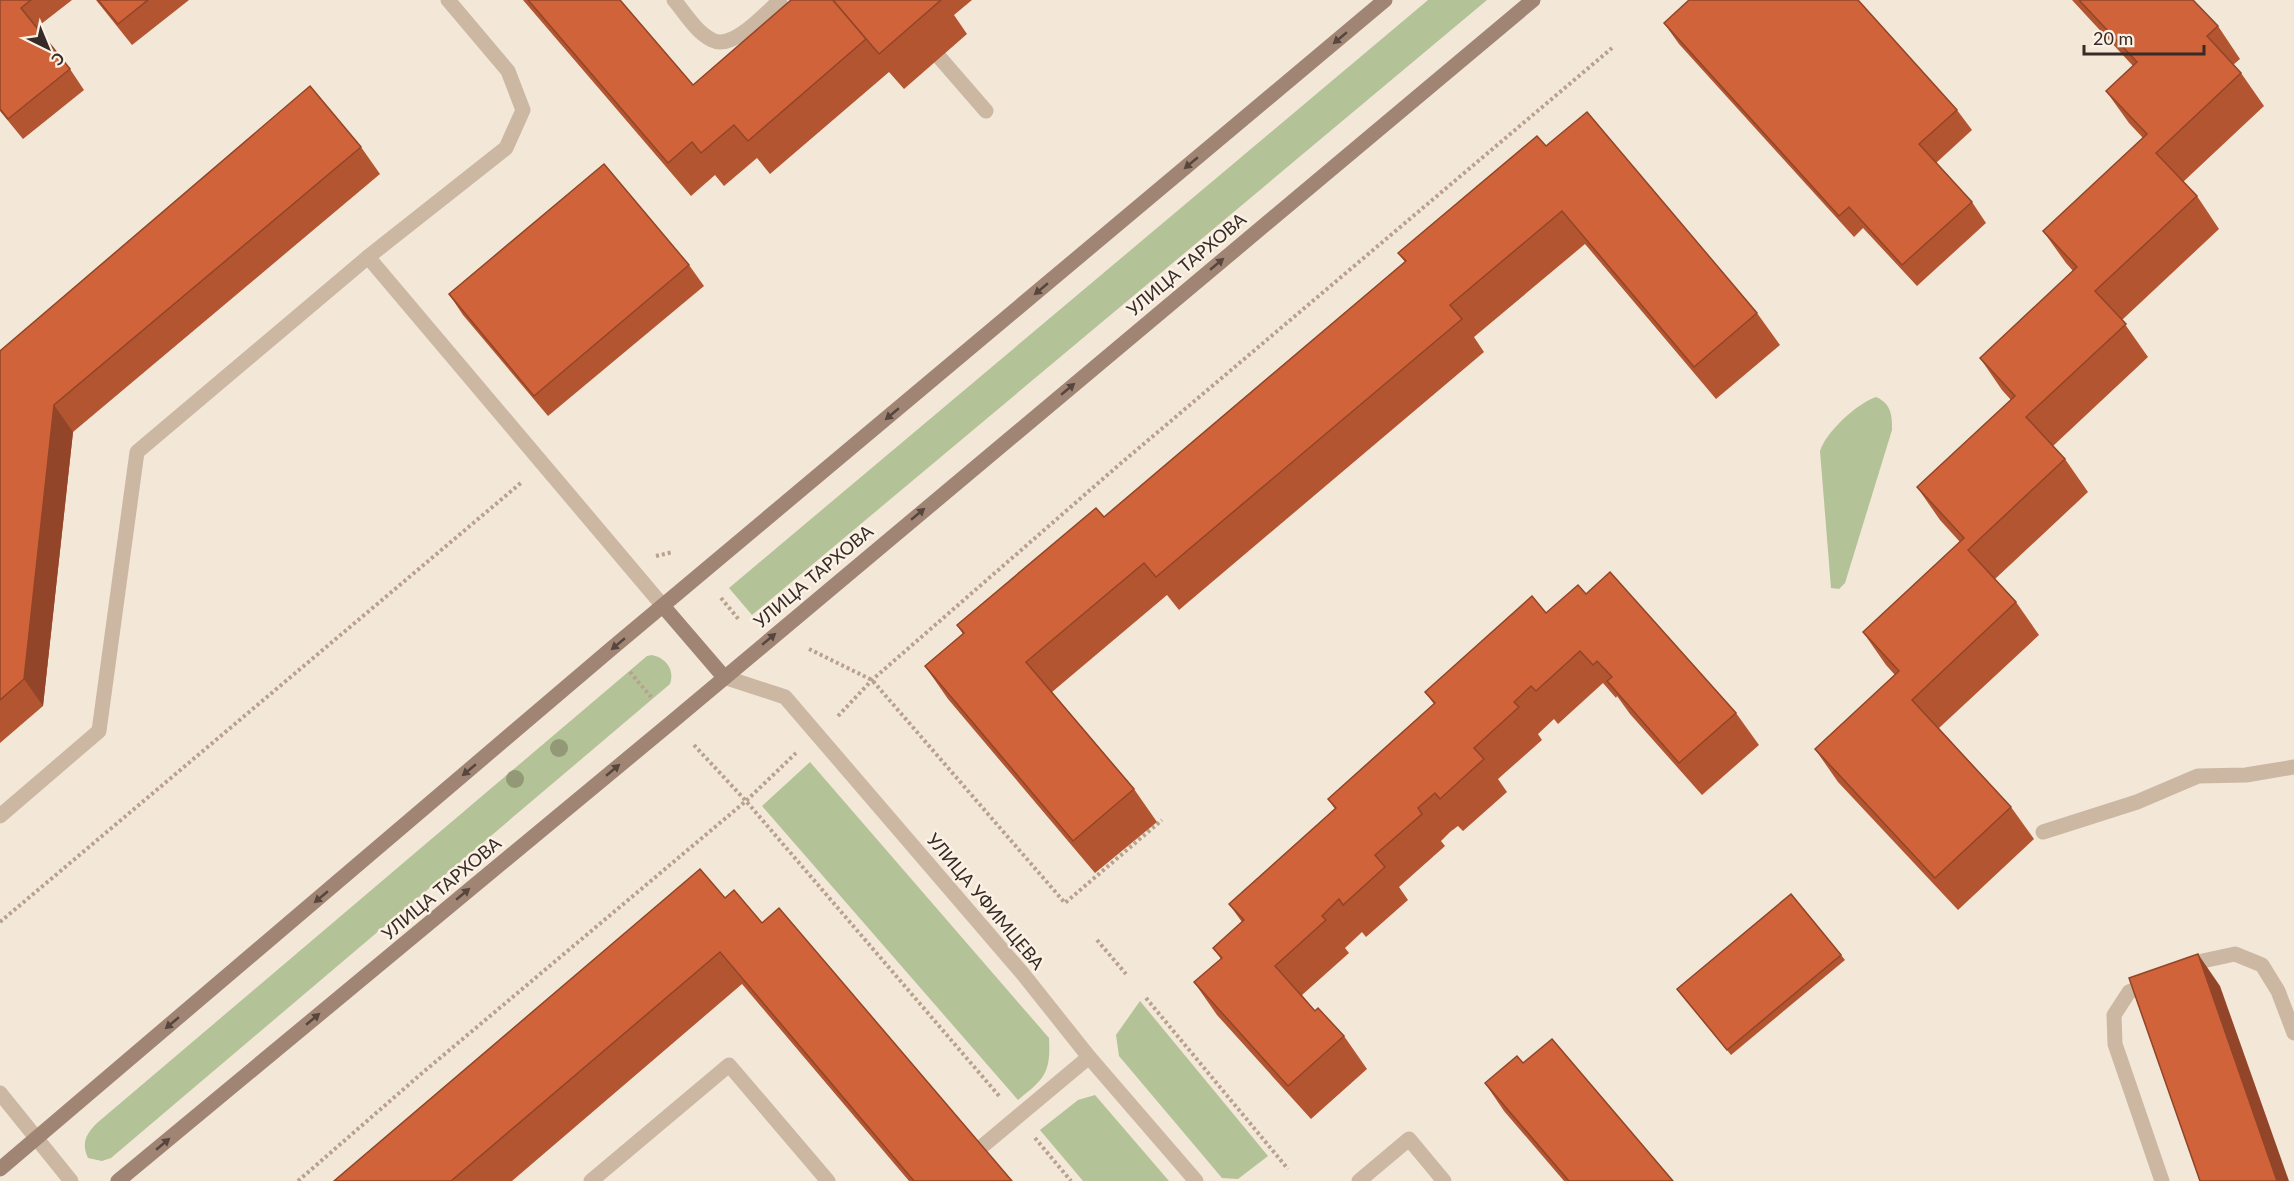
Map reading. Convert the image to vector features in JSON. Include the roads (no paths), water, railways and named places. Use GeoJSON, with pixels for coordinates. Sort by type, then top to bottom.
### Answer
{"type":"FeatureCollection","features":[{"type":"Feature","properties":{"kind":"main road"},"geometry":{"type":"LineString","coordinates":[[0,1169],[663,606],[1385,0]]}},
{"type":"Feature","properties":{"kind":"main road","name":"УЛИЦА ТАРХОВА"},"geometry":{"type":"LineString","coordinates":[[118,1181],[1533,0]]}},
{"type":"Feature","properties":{"kind":"main road"},"geometry":{"type":"LineString","coordinates":[[663,606],[724,677]]}},
{"type":"Feature","properties":{"kind":"street"},"geometry":{"type":"LineString","coordinates":[[0,816],[99,731],[137,452],[368,257],[506,148],[523,110],[508,71],[448,0]]}},
{"type":"Feature","properties":{"kind":"street"},"geometry":{"type":"LineString","coordinates":[[674,0],[702,33],[714,42],[728,43],[780,0]]}},
{"type":"Feature","properties":{"kind":"street"},"geometry":{"type":"LineString","coordinates":[[940,58],[986,111]]}},
{"type":"Feature","properties":{"kind":"street"},"geometry":{"type":"LineString","coordinates":[[368,257],[663,606]]}},
{"type":"Feature","properties":{"kind":"street","name":"УЛИЦА УФИМЦЕВА"},"geometry":{"type":"LineString","coordinates":[[724,677],[785,698],[1023,974],[1089,1057],[1196,1181]]}},
{"type":"Feature","properties":{"kind":"street"},"geometry":{"type":"LineString","coordinates":[[2043,832],[2137,802],[2198,776],[2246,775],[2294,767]]}},
{"type":"Feature","properties":{"kind":"street"},"geometry":{"type":"LineString","coordinates":[[2162,1181],[2115,1044],[2114,1015],[2130,992],[2193,963],[2235,954],[2262,965],[2278,991],[2294,1033]]}},
{"type":"Feature","properties":{"kind":"street"},"geometry":{"type":"LineString","coordinates":[[979,1149],[1089,1057]]}},
{"type":"Feature","properties":{"kind":"street"},"geometry":{"type":"LineString","coordinates":[[591,1181],[729,1065],[828,1181]]}},
{"type":"Feature","properties":{"kind":"street"},"geometry":{"type":"LineString","coordinates":[[0,1093],[71,1181]]}},
{"type":"Feature","properties":{"kind":"street"},"geometry":{"type":"LineString","coordinates":[[1359,1181],[1409,1139],[1444,1181]]}}]}
